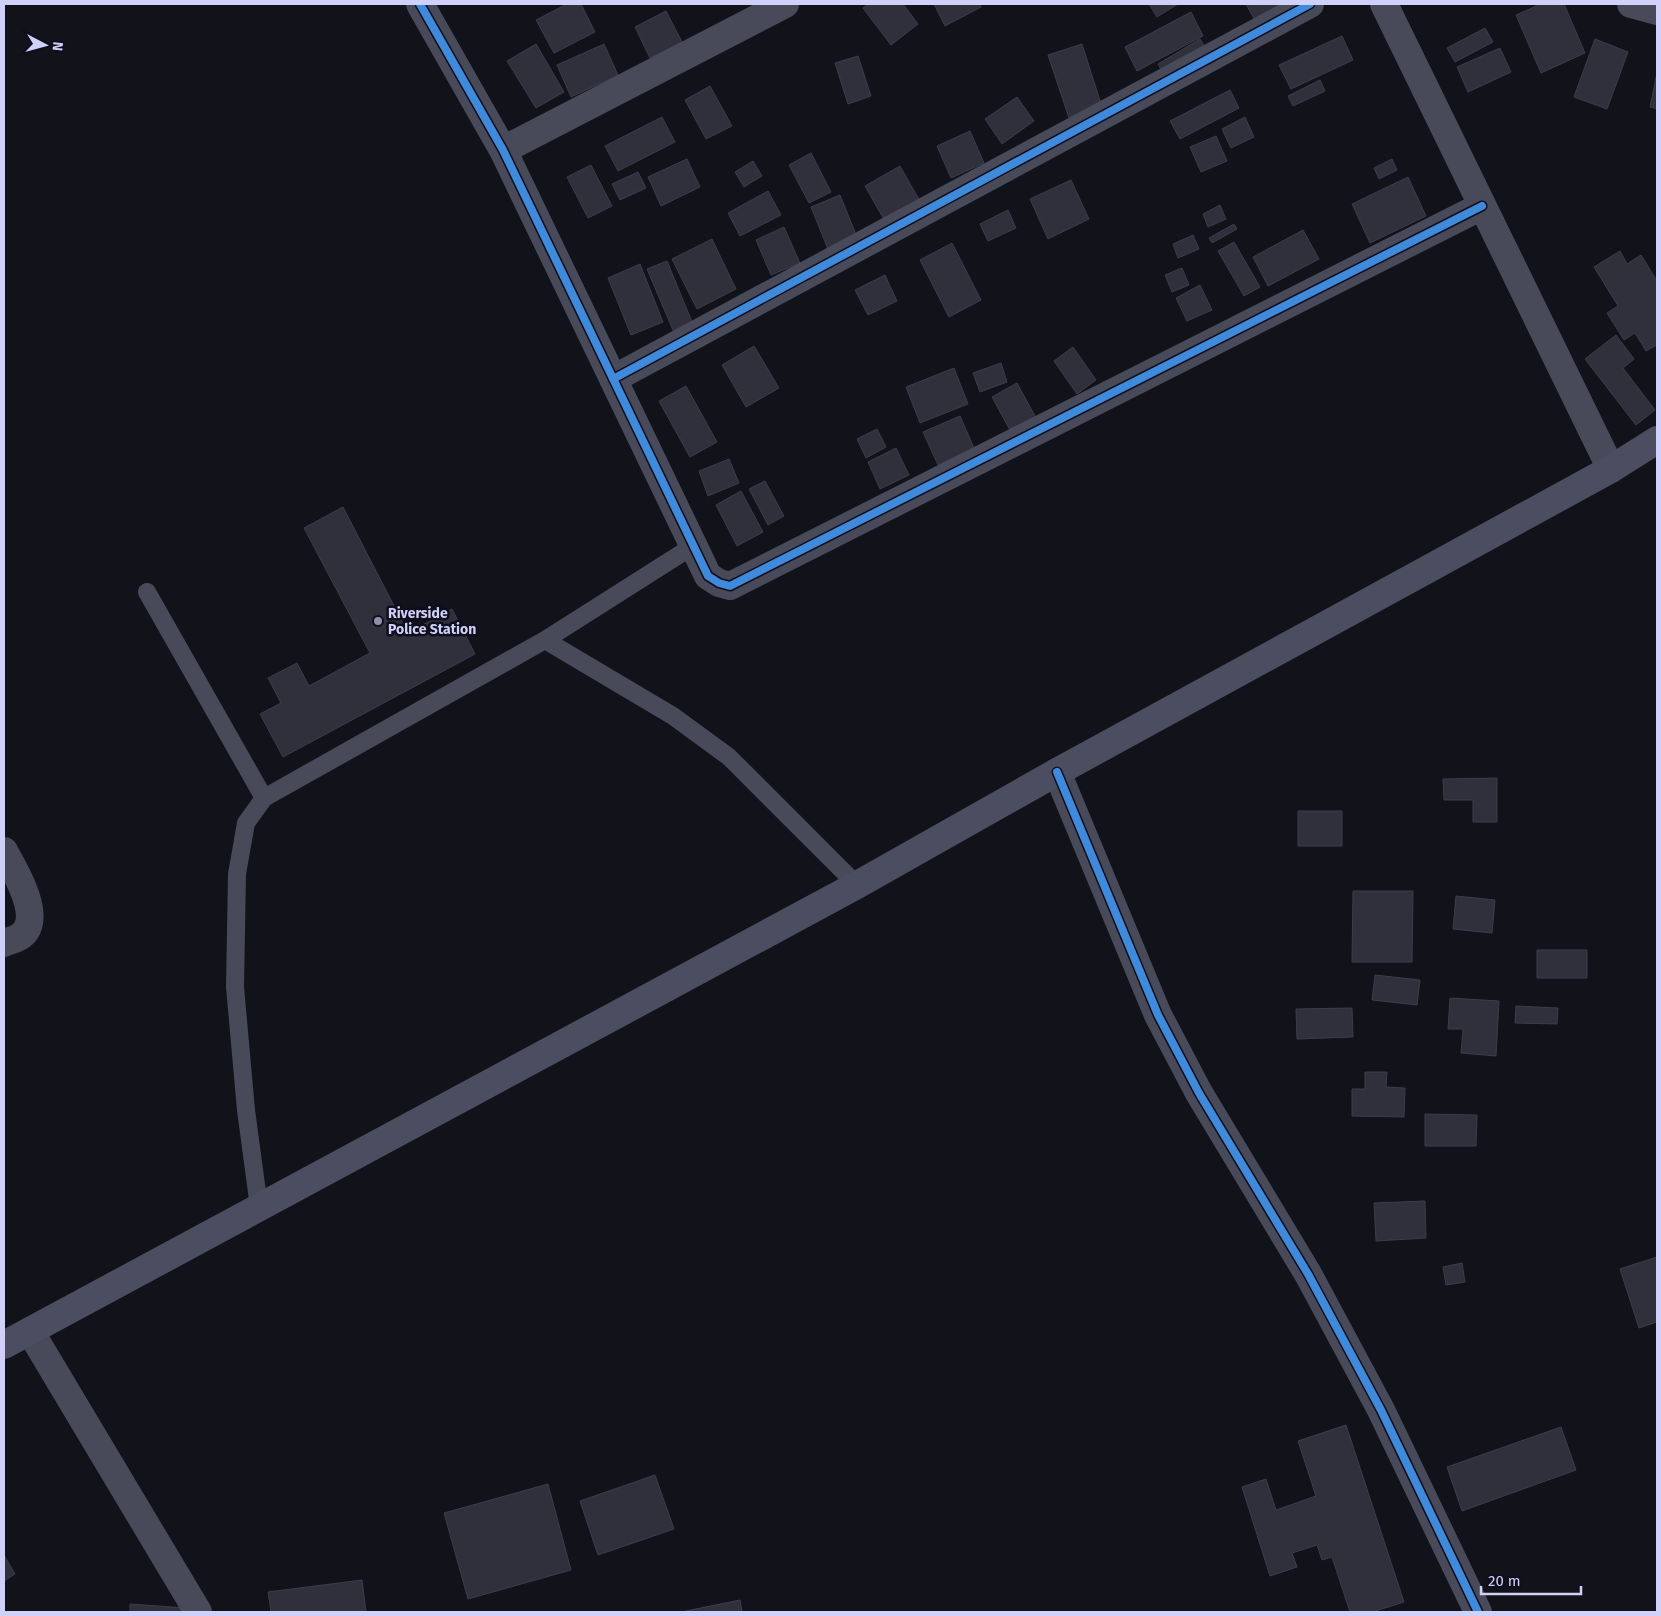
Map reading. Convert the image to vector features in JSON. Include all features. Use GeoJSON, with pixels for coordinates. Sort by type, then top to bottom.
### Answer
{"type":"FeatureCollection","features":[{"type":"Feature","properties":{"kind":"main road"},"geometry":{"type":"LineString","coordinates":[[4,1345],[857,885],[1057,772],[1611,469],[1657,440]]}},
{"type":"Feature","properties":{"kind":"street"},"geometry":{"type":"LineString","coordinates":[[420,4],[503,150],[693,546],[708,576],[719,584],[730,586],[1482,206]]}},
{"type":"Feature","properties":{"kind":"street"},"geometry":{"type":"LineString","coordinates":[[503,150],[785,4]]}},
{"type":"Feature","properties":{"kind":"street"},"geometry":{"type":"LineString","coordinates":[[613,380],[1310,4]]}},
{"type":"Feature","properties":{"kind":"street"},"geometry":{"type":"LineString","coordinates":[[1384,4],[1611,469]]}},
{"type":"Feature","properties":{"kind":"street"},"geometry":{"type":"LineString","coordinates":[[1630,4],[1657,11]]}},
{"type":"Feature","properties":{"kind":"street"},"geometry":{"type":"LineString","coordinates":[[1057,772],[1158,1015],[1199,1093],[1308,1274],[1381,1410],[1478,1612]]}},
{"type":"Feature","properties":{"kind":"street"},"geometry":{"type":"LineString","coordinates":[[4,851],[21,884],[29,905],[28,924],[20,937],[4,943]]}},
{"type":"Feature","properties":{"kind":"street"},"geometry":{"type":"LineString","coordinates":[[30,1331],[198,1612]]}},
{"type":"Feature","properties":{"kind":"lane"},"geometry":{"type":"LineString","coordinates":[[259,1207],[246,1110],[235,987],[236,883],[246,823],[264,798],[545,640],[693,546]]}},
{"type":"Feature","properties":{"kind":"lane"},"geometry":{"type":"LineString","coordinates":[[147,592],[264,798]]}},
{"type":"Feature","properties":{"kind":"lane"},"geometry":{"type":"LineString","coordinates":[[545,640],[673,716],[729,757],[857,885]]}},
{"type":"Feature","properties":{"kind":"building"},"geometry":{"type":"Polygon","coordinates":[[[567,4],[581,4],[595,32],[554,53],[536,20],[567,4]]]}},
{"type":"Feature","properties":{"kind":"building"},"geometry":{"type":"Polygon","coordinates":[[[868,4],[903,4],[918,24],[891,45],[863,8],[868,4]]]}},
{"type":"Feature","properties":{"kind":"building"},"geometry":{"type":"Polygon","coordinates":[[[934,4],[980,4],[981,7],[945,26],[934,4]]]}},
{"type":"Feature","properties":{"kind":"building"},"geometry":{"type":"Polygon","coordinates":[[[1149,4],[1178,4],[1157,17],[1149,4]]]}},
{"type":"Feature","properties":{"kind":"building"},"geometry":{"type":"Polygon","coordinates":[[[1246,4],[1288,4],[1256,22],[1246,4]]]}},
{"type":"Feature","properties":{"kind":"building"},"geometry":{"type":"Polygon","coordinates":[[[1541,4],[1564,4],[1585,53],[1541,73],[1516,15],[1541,4]]]}},
{"type":"Feature","properties":{"kind":"building"},"geometry":{"type":"Polygon","coordinates":[[[666,11],[682,42],[650,58],[635,27],[666,11]]]}},
{"type":"Feature","properties":{"kind":"building"},"geometry":{"type":"Polygon","coordinates":[[[1191,12],[1203,36],[1137,71],[1125,47],[1191,12]]]}},
{"type":"Feature","properties":{"kind":"building"},"geometry":{"type":"Polygon","coordinates":[[[1485,28],[1493,42],[1455,62],[1447,48],[1485,28]]]}},
{"type":"Feature","properties":{"kind":"building"},"geometry":{"type":"Polygon","coordinates":[[[1342,36],[1353,60],[1291,89],[1279,65],[1342,36]]]}},
{"type":"Feature","properties":{"kind":"building"},"geometry":{"type":"Polygon","coordinates":[[[1200,39],[1207,50],[1164,75],[1158,64],[1200,39]]]}},
{"type":"Feature","properties":{"kind":"building"},"geometry":{"type":"Polygon","coordinates":[[[1595,39],[1628,52],[1607,109],[1574,97],[1595,39]]]}},
{"type":"Feature","properties":{"kind":"building"},"geometry":{"type":"Polygon","coordinates":[[[536,44],[564,92],[536,108],[507,61],[536,44]]]}},
{"type":"Feature","properties":{"kind":"building"},"geometry":{"type":"Polygon","coordinates":[[[604,44],[618,75],[571,97],[557,65],[604,44]]]}},
{"type":"Feature","properties":{"kind":"building"},"geometry":{"type":"Polygon","coordinates":[[[1082,44],[1102,107],[1069,118],[1048,55],[1082,44]]]}},
{"type":"Feature","properties":{"kind":"building"},"geometry":{"type":"Polygon","coordinates":[[[1500,48],[1511,72],[1468,92],[1457,67],[1500,48]]]}},
{"type":"Feature","properties":{"kind":"building"},"geometry":{"type":"Polygon","coordinates":[[[858,56],[871,96],[848,104],[835,63],[858,56]]]}},
{"type":"Feature","properties":{"kind":"building"},"geometry":{"type":"Polygon","coordinates":[[[1657,73],[1657,109],[1650,107],[1657,73]]]}},
{"type":"Feature","properties":{"kind":"building"},"geometry":{"type":"Polygon","coordinates":[[[1320,80],[1325,91],[1293,106],[1288,96],[1320,80]]]}},
{"type":"Feature","properties":{"kind":"building"},"geometry":{"type":"Polygon","coordinates":[[[710,86],[732,126],[706,139],[685,100],[710,86]]]}},
{"type":"Feature","properties":{"kind":"building"},"geometry":{"type":"Polygon","coordinates":[[[1230,90],[1239,108],[1180,139],[1170,121],[1230,90]]]}},
{"type":"Feature","properties":{"kind":"building"},"geometry":{"type":"Polygon","coordinates":[[[1017,97],[1034,121],[1002,144],[985,119],[1017,97]]]}},
{"type":"Feature","properties":{"kind":"building"},"geometry":{"type":"Polygon","coordinates":[[[662,117],[675,142],[618,171],[605,146],[662,117]]]}},
{"type":"Feature","properties":{"kind":"building"},"geometry":{"type":"Polygon","coordinates":[[[1245,117],[1254,137],[1231,148],[1222,129],[1245,117]]]}},
{"type":"Feature","properties":{"kind":"building"},"geometry":{"type":"Polygon","coordinates":[[[970,131],[984,163],[951,178],[937,146],[970,131]]]}},
{"type":"Feature","properties":{"kind":"building"},"geometry":{"type":"Polygon","coordinates":[[[1216,136],[1227,161],[1201,172],[1190,147],[1216,136]]]}},
{"type":"Feature","properties":{"kind":"building"},"geometry":{"type":"Polygon","coordinates":[[[811,153],[831,192],[809,203],[789,165],[811,153]]]}},
{"type":"Feature","properties":{"kind":"building"},"geometry":{"type":"Polygon","coordinates":[[[687,159],[700,187],[661,206],[648,177],[687,159]]]}},
{"type":"Feature","properties":{"kind":"building"},"geometry":{"type":"Polygon","coordinates":[[[1392,159],[1397,170],[1379,179],[1374,168],[1392,159]]]}},
{"type":"Feature","properties":{"kind":"building"},"geometry":{"type":"Polygon","coordinates":[[[753,161],[762,176],[744,187],[735,172],[753,161]]]}},
{"type":"Feature","properties":{"kind":"building"},"geometry":{"type":"Polygon","coordinates":[[[591,165],[612,206],[588,218],[567,177],[591,165]]]}},
{"type":"Feature","properties":{"kind":"building"},"geometry":{"type":"Polygon","coordinates":[[[900,166],[925,210],[890,230],[865,186],[900,166]]]}},
{"type":"Feature","properties":{"kind":"building"},"geometry":{"type":"Polygon","coordinates":[[[638,172],[646,188],[620,200],[612,184],[638,172]]]}},
{"type":"Feature","properties":{"kind":"building"},"geometry":{"type":"Polygon","coordinates":[[[1408,177],[1426,216],[1370,243],[1352,204],[1408,177]]]}},
{"type":"Feature","properties":{"kind":"building"},"geometry":{"type":"Polygon","coordinates":[[[1071,180],[1089,219],[1048,239],[1030,199],[1071,180]]]}},
{"type":"Feature","properties":{"kind":"building"},"geometry":{"type":"Polygon","coordinates":[[[768,191],[781,215],[740,236],[728,213],[768,191]]]}},
{"type":"Feature","properties":{"kind":"building"},"geometry":{"type":"Polygon","coordinates":[[[840,195],[859,242],[830,254],[811,207],[840,195]]]}},
{"type":"Feature","properties":{"kind":"building"},"geometry":{"type":"Polygon","coordinates":[[[1220,205],[1226,219],[1208,227],[1203,214],[1220,205]]]}},
{"type":"Feature","properties":{"kind":"building"},"geometry":{"type":"Polygon","coordinates":[[[1008,210],[1016,228],[988,241],[980,224],[1008,210]]]}},
{"type":"Feature","properties":{"kind":"building"},"geometry":{"type":"Polygon","coordinates":[[[1234,224],[1237,229],[1212,243],[1209,238],[1234,224]]]}},
{"type":"Feature","properties":{"kind":"building"},"geometry":{"type":"Polygon","coordinates":[[[784,227],[800,263],[771,275],[756,240],[784,227]]]}},
{"type":"Feature","properties":{"kind":"building"},"geometry":{"type":"Polygon","coordinates":[[[1303,230],[1319,259],[1268,286],[1253,257],[1303,230]]]}},
{"type":"Feature","properties":{"kind":"building"},"geometry":{"type":"Polygon","coordinates":[[[1193,235],[1199,249],[1178,258],[1173,244],[1193,235]]]}},
{"type":"Feature","properties":{"kind":"building"},"geometry":{"type":"Polygon","coordinates":[[[712,239],[736,289],[697,309],[672,259],[712,239]]]}},
{"type":"Feature","properties":{"kind":"building"},"geometry":{"type":"Polygon","coordinates":[[[1234,242],[1260,287],[1244,296],[1218,251],[1234,242]]]}},
{"type":"Feature","properties":{"kind":"building"},"geometry":{"type":"Polygon","coordinates":[[[952,243],[981,300],[949,317],[920,260],[952,243]]]}},
{"type":"Feature","properties":{"kind":"building"},"geometry":{"type":"Polygon","coordinates":[[[1620,251],[1627,264],[1641,255],[1657,281],[1657,345],[1646,351],[1635,333],[1624,340],[1607,313],[1618,306],[1594,267],[1620,251]]]}},
{"type":"Feature","properties":{"kind":"building"},"geometry":{"type":"Polygon","coordinates":[[[667,261],[697,334],[678,342],[647,269],[667,261]]]}},
{"type":"Feature","properties":{"kind":"building"},"geometry":{"type":"Polygon","coordinates":[[[640,264],[663,322],[631,335],[608,278],[640,264]]]}},
{"type":"Feature","properties":{"kind":"building"},"geometry":{"type":"Polygon","coordinates":[[[1182,268],[1189,285],[1172,292],[1165,275],[1182,268]]]}},
{"type":"Feature","properties":{"kind":"building"},"geometry":{"type":"Polygon","coordinates":[[[885,275],[897,301],[868,315],[855,290],[885,275]]]}},
{"type":"Feature","properties":{"kind":"building"},"geometry":{"type":"Polygon","coordinates":[[[1200,285],[1212,310],[1187,321],[1176,298],[1200,285]]]}},
{"type":"Feature","properties":{"kind":"building"},"geometry":{"type":"Polygon","coordinates":[[[1616,335],[1634,359],[1623,368],[1655,410],[1636,425],[1585,359],[1616,335]]]}},
{"type":"Feature","properties":{"kind":"building"},"geometry":{"type":"Polygon","coordinates":[[[754,346],[779,388],[746,407],[722,365],[754,346]]]}},
{"type":"Feature","properties":{"kind":"building"},"geometry":{"type":"Polygon","coordinates":[[[1073,347],[1096,380],[1077,394],[1054,361],[1073,347]]]}},
{"type":"Feature","properties":{"kind":"building"},"geometry":{"type":"Polygon","coordinates":[[[1001,363],[1007,382],[980,392],[973,373],[1001,363]]]}},
{"type":"Feature","properties":{"kind":"building"},"geometry":{"type":"Polygon","coordinates":[[[954,368],[968,404],[920,423],[906,387],[954,368]]]}},
{"type":"Feature","properties":{"kind":"building"},"geometry":{"type":"Polygon","coordinates":[[[1017,383],[1036,418],[1011,432],[992,397],[1017,383]]]}},
{"type":"Feature","properties":{"kind":"building"},"geometry":{"type":"Polygon","coordinates":[[[686,386],[717,442],[690,457],[659,401],[686,386]]]}},
{"type":"Feature","properties":{"kind":"building"},"geometry":{"type":"Polygon","coordinates":[[[960,416],[974,448],[938,465],[923,432],[960,416]]]}},
{"type":"Feature","properties":{"kind":"building"},"geometry":{"type":"Polygon","coordinates":[[[877,429],[886,447],[866,458],[857,439],[877,429]]]}},
{"type":"Feature","properties":{"kind":"building"},"geometry":{"type":"Polygon","coordinates":[[[896,448],[909,475],[880,489],[868,462],[896,448]]]}},
{"type":"Feature","properties":{"kind":"building"},"geometry":{"type":"Polygon","coordinates":[[[729,459],[739,483],[708,496],[699,471],[729,459]]]}},
{"type":"Feature","properties":{"kind":"building"},"geometry":{"type":"Polygon","coordinates":[[[765,481],[784,516],[768,525],[749,489],[765,481]]]}},
{"type":"Feature","properties":{"kind":"building"},"geometry":{"type":"Polygon","coordinates":[[[741,491],[763,532],[737,546],[716,505],[741,491]]]}},
{"type":"Feature","properties":{"kind":"building","name":"Riverside Police Station"},"geometry":{"type":"Polygon","coordinates":[[[343,507],[408,633],[452,609],[475,654],[283,757],[260,714],[281,703],[268,678],[297,663],[309,686],[370,653],[304,528],[343,507]]]}},
{"type":"Feature","properties":{"kind":"building"},"geometry":{"type":"Polygon","coordinates":[[[1497,778],[1497,822],[1473,822],[1473,800],[1444,800],[1443,779],[1497,778]]]}},
{"type":"Feature","properties":{"kind":"building"},"geometry":{"type":"Polygon","coordinates":[[[1298,811],[1342,811],[1342,846],[1298,846],[1298,811]]]}},
{"type":"Feature","properties":{"kind":"building"},"geometry":{"type":"Polygon","coordinates":[[[1353,891],[1413,891],[1412,962],[1352,962],[1353,891]]]}},
{"type":"Feature","properties":{"kind":"building"},"geometry":{"type":"Polygon","coordinates":[[[1456,896],[1495,900],[1492,933],[1453,929],[1456,896]]]}},
{"type":"Feature","properties":{"kind":"building"},"geometry":{"type":"Polygon","coordinates":[[[1537,950],[1587,950],[1587,978],[1537,978],[1537,950]]]}},
{"type":"Feature","properties":{"kind":"building"},"geometry":{"type":"Polygon","coordinates":[[[1375,975],[1420,980],[1417,1005],[1372,1000],[1375,975]]]}},
{"type":"Feature","properties":{"kind":"building"},"geometry":{"type":"Polygon","coordinates":[[[1450,998],[1499,1001],[1496,1056],[1461,1053],[1463,1029],[1448,1029],[1450,998]]]}},
{"type":"Feature","properties":{"kind":"building"},"geometry":{"type":"Polygon","coordinates":[[[1516,1006],[1558,1008],[1557,1024],[1515,1023],[1516,1006]]]}},
{"type":"Feature","properties":{"kind":"building"},"geometry":{"type":"Polygon","coordinates":[[[1352,1008],[1353,1037],[1297,1039],[1296,1009],[1352,1008]]]}},
{"type":"Feature","properties":{"kind":"building"},"geometry":{"type":"Polygon","coordinates":[[[1365,1072],[1387,1072],[1386,1087],[1405,1088],[1404,1117],[1352,1116],[1352,1089],[1365,1089],[1365,1072]]]}},
{"type":"Feature","properties":{"kind":"building"},"geometry":{"type":"Polygon","coordinates":[[[1425,1114],[1477,1115],[1476,1146],[1425,1146],[1425,1114]]]}},
{"type":"Feature","properties":{"kind":"building"},"geometry":{"type":"Polygon","coordinates":[[[1425,1201],[1426,1238],[1376,1241],[1374,1203],[1425,1201]]]}},
{"type":"Feature","properties":{"kind":"building"},"geometry":{"type":"Polygon","coordinates":[[[1657,1257],[1657,1322],[1639,1328],[1620,1269],[1657,1257]]]}},
{"type":"Feature","properties":{"kind":"building"},"geometry":{"type":"Polygon","coordinates":[[[1462,1263],[1465,1282],[1446,1285],[1443,1267],[1462,1263]]]}},
{"type":"Feature","properties":{"kind":"building"},"geometry":{"type":"Polygon","coordinates":[[[1346,1425],[1404,1602],[1372,1612],[1350,1612],[1332,1557],[1322,1560],[1317,1545],[1292,1553],[1297,1567],[1270,1576],[1242,1487],[1266,1479],[1276,1510],[1316,1496],[1298,1441],[1346,1425]]]}},
{"type":"Feature","properties":{"kind":"building"},"geometry":{"type":"Polygon","coordinates":[[[1561,1427],[1576,1470],[1462,1511],[1447,1467],[1561,1427]]]}},
{"type":"Feature","properties":{"kind":"building"},"geometry":{"type":"Polygon","coordinates":[[[655,1475],[674,1529],[598,1555],[580,1501],[655,1475]]]}},
{"type":"Feature","properties":{"kind":"building"},"geometry":{"type":"Polygon","coordinates":[[[548,1484],[571,1570],[468,1599],[444,1513],[548,1484]]]}},
{"type":"Feature","properties":{"kind":"building"},"geometry":{"type":"Polygon","coordinates":[[[4,1555],[15,1574],[4,1581],[4,1555]]]}},
{"type":"Feature","properties":{"kind":"building"},"geometry":{"type":"Polygon","coordinates":[[[362,1580],[366,1612],[271,1612],[268,1592],[362,1580]]]}},
{"type":"Feature","properties":{"kind":"building"},"geometry":{"type":"Polygon","coordinates":[[[740,1600],[742,1612],[681,1612],[740,1600]]]}},
{"type":"Feature","properties":{"kind":"building"},"geometry":{"type":"Polygon","coordinates":[[[130,1604],[186,1608],[186,1612],[130,1612],[130,1604]]]}},
{"type":"Feature","properties":{"kind":"cycle path"},"geometry":{"type":"LineString","coordinates":[[420,4],[503,150],[708,576],[719,583],[730,586],[1482,206]]}},
{"type":"Feature","properties":{"kind":"cycle path"},"geometry":{"type":"LineString","coordinates":[[613,379],[1310,4]]}},
{"type":"Feature","properties":{"kind":"cycle path"},"geometry":{"type":"LineString","coordinates":[[1057,772],[1158,1015],[1199,1093],[1308,1274],[1381,1410],[1478,1612]]}},
{"type":"Feature","properties":{"kind":"place","name":"Riverside Police Station"},"geometry":{"type":"Point","coordinates":[378,621]}}]}
